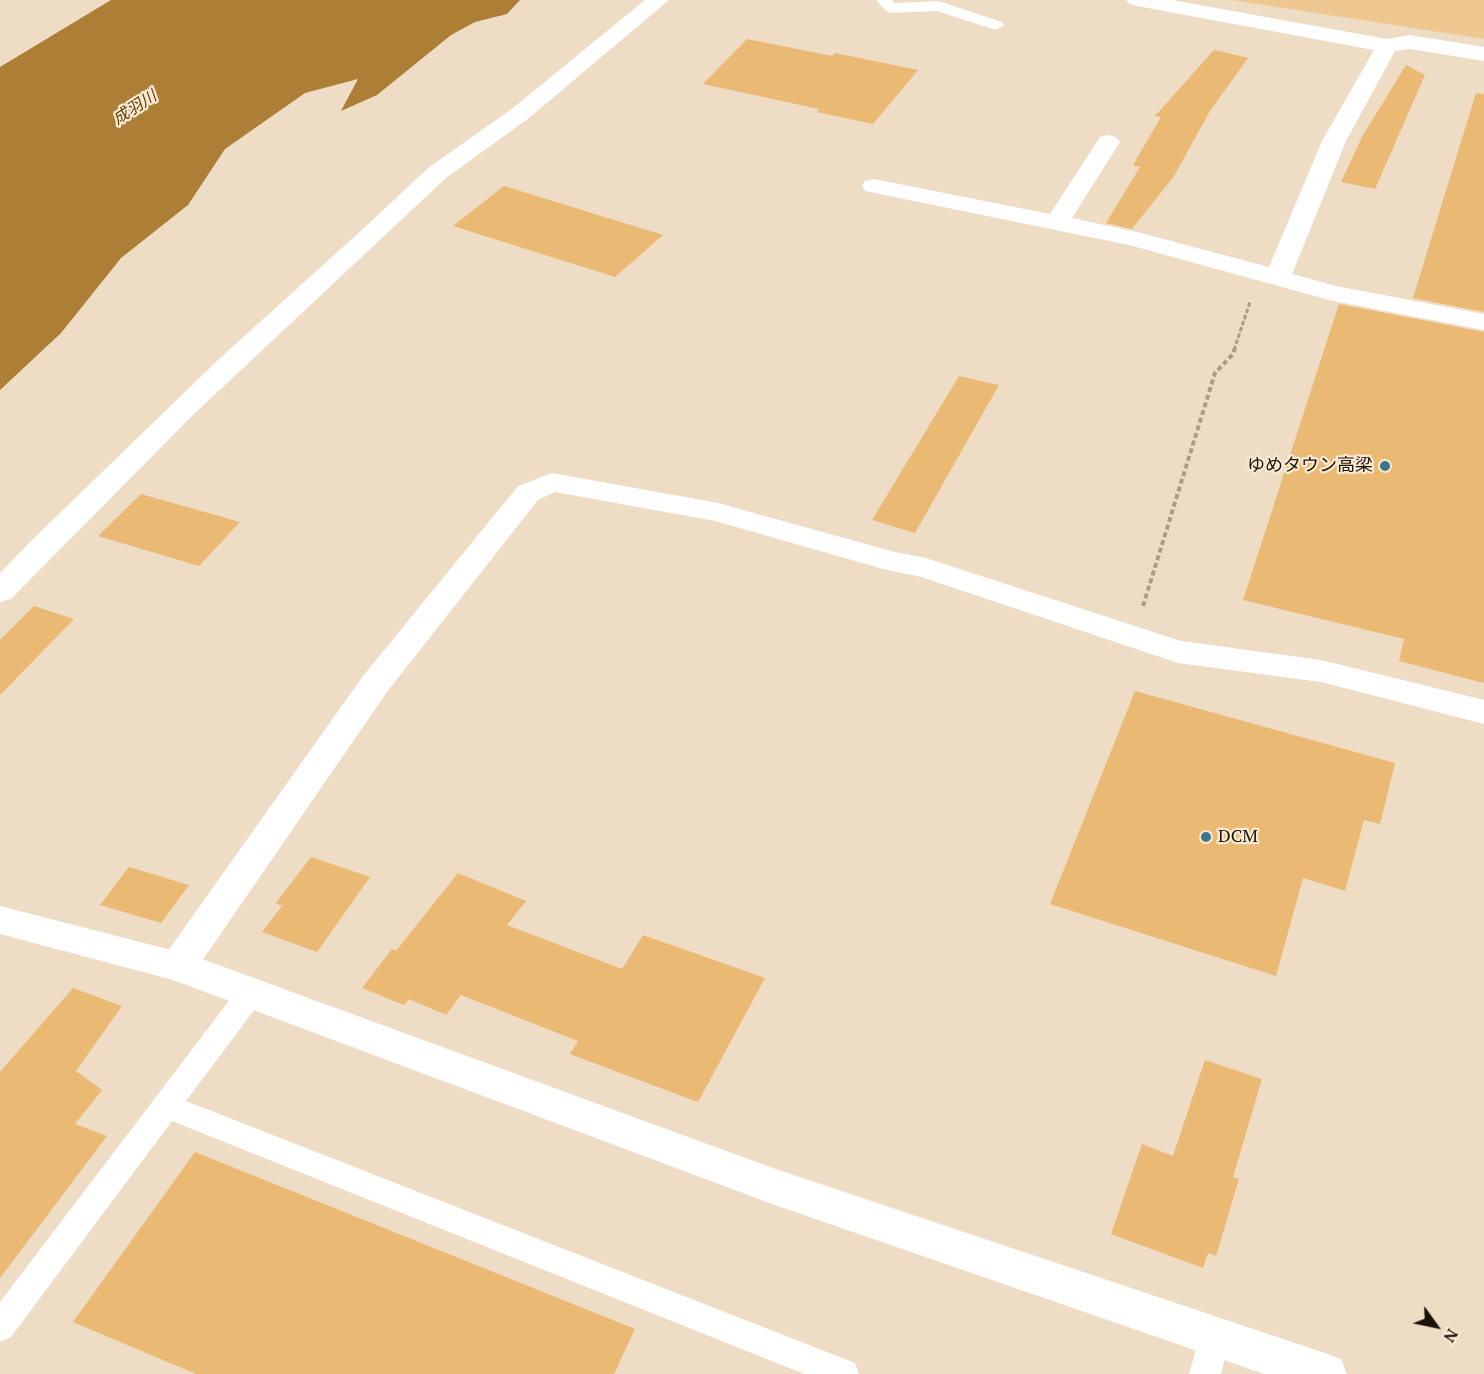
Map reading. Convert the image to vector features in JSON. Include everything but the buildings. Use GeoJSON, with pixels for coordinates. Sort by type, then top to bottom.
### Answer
{"type":"FeatureCollection","features":[{"type":"Feature","properties":{"kind":"street"},"geometry":{"type":"LineString","coordinates":[[0,592],[108,479],[295,302],[437,173],[521,113],[658,0]]}},
{"type":"Feature","properties":{"kind":"street"},"geometry":{"type":"LineString","coordinates":[[1137,0],[1387,46],[1410,42],[1484,54]]}},
{"type":"Feature","properties":{"kind":"street"},"geometry":{"type":"LineString","coordinates":[[1268,277],[1334,141],[1387,46]]}},
{"type":"Feature","properties":{"kind":"street"},"geometry":{"type":"LineString","coordinates":[[1057,222],[1108,142]]}},
{"type":"Feature","properties":{"kind":"street"},"geometry":{"type":"LineString","coordinates":[[874,186],[1132,238],[1268,277],[1484,322]]}},
{"type":"Feature","properties":{"kind":"street"},"geometry":{"type":"LineString","coordinates":[[178,966],[382,675],[528,493],[552,482],[718,512],[894,562],[926,568],[1133,639],[1178,651],[1321,671],[1484,712]]}},
{"type":"Feature","properties":{"kind":"street"},"geometry":{"type":"LineString","coordinates":[[0,920],[178,966],[772,1186],[1209,1355],[1325,1374]]}},
{"type":"Feature","properties":{"kind":"lane"},"geometry":{"type":"LineString","coordinates":[[884,0],[891,8],[938,6],[996,26]]}},
{"type":"Feature","properties":{"kind":"lane"},"geometry":{"type":"LineString","coordinates":[[0,1327],[251,993]]}},
{"type":"Feature","properties":{"kind":"lane"},"geometry":{"type":"LineString","coordinates":[[166,1106],[843,1374]]}},
{"type":"Feature","properties":{"kind":"path"},"geometry":{"type":"LineString","coordinates":[[1133,639],[1215,373],[1233,354],[1268,277]]}},
{"type":"Feature","properties":{"kind":"shaded area"},"geometry":{"type":"Polygon","coordinates":[[[1232,0],[1484,0],[1484,39],[1232,0]]]}},
{"type":"Feature","properties":{"kind":"water","name":"成羽川"},"geometry":{"type":"Polygon","coordinates":[[[111,0],[520,0],[507,14],[475,22],[451,35],[377,95],[341,111],[358,79],[305,93],[225,149],[188,205],[121,258],[61,333],[0,390],[0,67],[111,0]]]}},
{"type":"Feature","properties":{"kind":"place","name":"ゆめタウン高梁"},"geometry":{"type":"Point","coordinates":[1385,466]}},
{"type":"Feature","properties":{"kind":"place","name":"DCM"},"geometry":{"type":"Point","coordinates":[1206,837]}}]}
